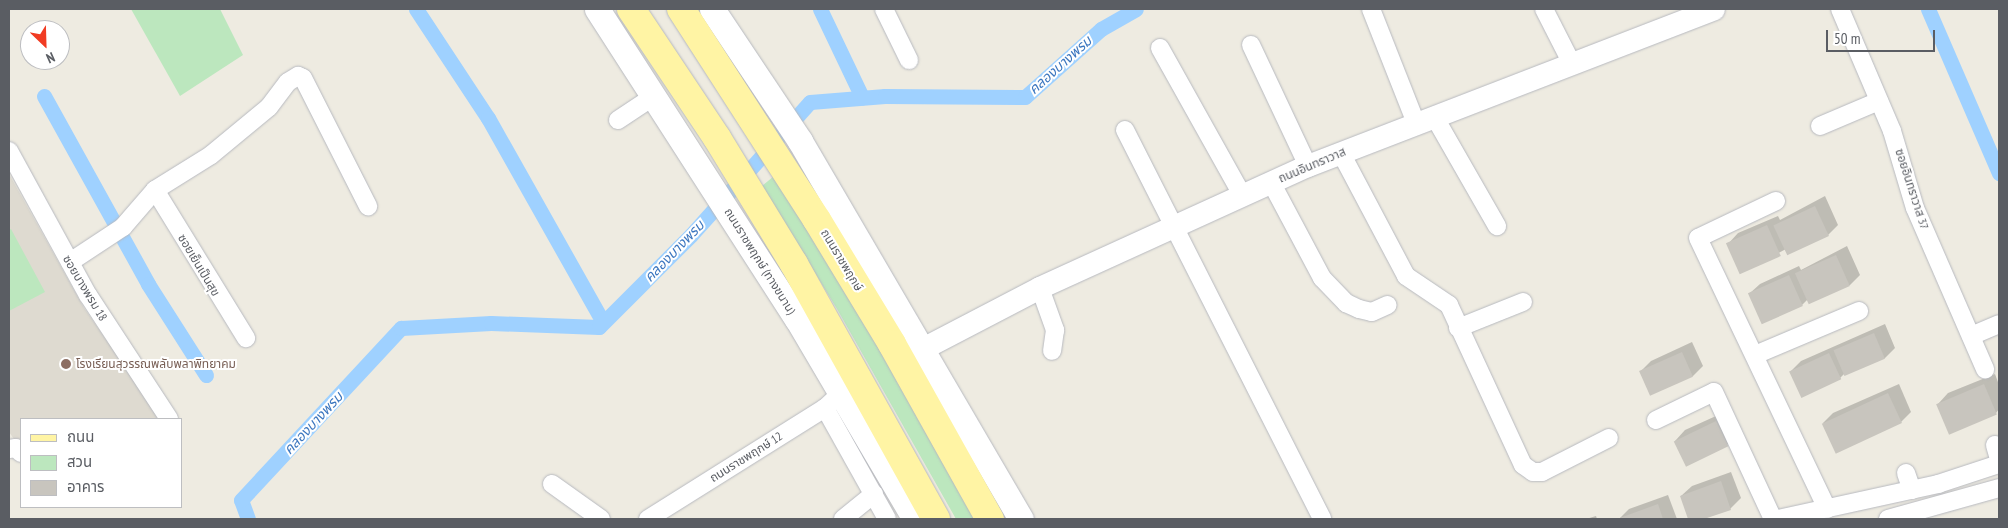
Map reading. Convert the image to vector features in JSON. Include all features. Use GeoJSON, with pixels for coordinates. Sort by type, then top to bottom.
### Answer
{"type":"FeatureCollection","features":[{"type":"Feature","properties":{"kind":"main road","name":"ถนนราชพฤกษ์ (ทางขนาน)"},"geometry":{"type":"LineString","coordinates":[[597,9],[740,229],[833,401],[915,519]]}},
{"type":"Feature","properties":{"kind":"main road"},"geometry":{"type":"LineString","coordinates":[[631,9],[717,138],[758,206],[873,400],[936,519]]}},
{"type":"Feature","properties":{"kind":"main road","name":"ถนนราชพฤกษ์"},"geometry":{"type":"LineString","coordinates":[[681,9],[818,220],[892,344],[990,519]]}},
{"type":"Feature","properties":{"kind":"main road"},"geometry":{"type":"LineString","coordinates":[[712,9],[768,90],[800,141],[1021,519]]}},
{"type":"Feature","properties":{"kind":"street"},"geometry":{"type":"LineString","coordinates":[[884,9],[909,60]]}},
{"type":"Feature","properties":{"kind":"street"},"geometry":{"type":"LineString","coordinates":[[1371,9],[1425,119],[1497,226]]}},
{"type":"Feature","properties":{"kind":"street"},"geometry":{"type":"LineString","coordinates":[[1544,9],[1572,64]]}},
{"type":"Feature","properties":{"kind":"street","name":"ถนนอินทราวาส"},"geometry":{"type":"LineString","coordinates":[[923,349],[1040,288],[1308,166],[1425,119],[1714,9]]}},
{"type":"Feature","properties":{"kind":"street","name":"ซอยอินทราวาส 37"},"geometry":{"type":"LineString","coordinates":[[1840,9],[1895,139],[1915,208],[1985,369]]}},
{"type":"Feature","properties":{"kind":"street"},"geometry":{"type":"LineString","coordinates":[[1251,45],[1308,166]]}},
{"type":"Feature","properties":{"kind":"street"},"geometry":{"type":"LineString","coordinates":[[1160,48],[1242,195]]}},
{"type":"Feature","properties":{"kind":"street"},"geometry":{"type":"LineString","coordinates":[[70,262],[119,230],[155,190],[211,155],[269,107],[288,82],[298,76],[303,78],[368,206]]}},
{"type":"Feature","properties":{"kind":"street"},"geometry":{"type":"LineString","coordinates":[[618,120],[654,96]]}},
{"type":"Feature","properties":{"kind":"street"},"geometry":{"type":"LineString","coordinates":[[1820,126],[1879,101]]}},
{"type":"Feature","properties":{"kind":"street"},"geometry":{"type":"LineString","coordinates":[[1125,130],[1322,519]]}},
{"type":"Feature","properties":{"kind":"street","name":"ซอยบางพรม 18"},"geometry":{"type":"LineString","coordinates":[[9,151],[70,262],[168,418]]}},
{"type":"Feature","properties":{"kind":"street"},"geometry":{"type":"LineString","coordinates":[[1341,153],[1406,276],[1418,287],[1435,293],[1449,305],[1523,465],[1533,472],[1542,472],[1609,438]]}},
{"type":"Feature","properties":{"kind":"street"},"geometry":{"type":"LineString","coordinates":[[1271,182],[1322,278],[1346,303],[1358,309],[1372,312],[1388,305]]}},
{"type":"Feature","properties":{"kind":"street","name":"ซอยเย็นเป็นสุข"},"geometry":{"type":"LineString","coordinates":[[155,190],[246,338]]}},
{"type":"Feature","properties":{"kind":"street"},"geometry":{"type":"LineString","coordinates":[[1776,201],[1698,238],[1827,508]]}},
{"type":"Feature","properties":{"kind":"street"},"geometry":{"type":"LineString","coordinates":[[1040,288],[1055,330],[1052,351]]}},
{"type":"Feature","properties":{"kind":"street"},"geometry":{"type":"LineString","coordinates":[[1458,328],[1523,302]]}},
{"type":"Feature","properties":{"kind":"street"},"geometry":{"type":"LineString","coordinates":[[1755,355],[1859,311]]}},
{"type":"Feature","properties":{"kind":"street"},"geometry":{"type":"LineString","coordinates":[[1971,336],[1999,324]]}},
{"type":"Feature","properties":{"kind":"street"},"geometry":{"type":"LineString","coordinates":[[1656,420],[1714,392],[1773,519]]}},
{"type":"Feature","properties":{"kind":"street"},"geometry":{"type":"LineString","coordinates":[[833,401],[887,519]]}},
{"type":"Feature","properties":{"kind":"street","name":"ถนนราชพฤกษ์ 12"},"geometry":{"type":"LineString","coordinates":[[648,519],[833,401]]}},
{"type":"Feature","properties":{"kind":"street"},"geometry":{"type":"LineString","coordinates":[[9,449],[16,448],[20,452]]}},
{"type":"Feature","properties":{"kind":"street"},"geometry":{"type":"LineString","coordinates":[[1778,519],[1827,508],[1909,481],[1999,464]]}},
{"type":"Feature","properties":{"kind":"street"},"geometry":{"type":"LineString","coordinates":[[552,484],[601,519]]}},
{"type":"Feature","properties":{"kind":"street"},"geometry":{"type":"LineString","coordinates":[[1888,519],[1926,515],[1999,488]]}},
{"type":"Feature","properties":{"kind":"street"},"geometry":{"type":"LineString","coordinates":[[843,519],[874,494]]}},
{"type":"Feature","properties":{"kind":"shaded area","name":"โรงเรียนสุวรรณพลับพลาพิทยาคม"},"geometry":{"type":"Polygon","coordinates":[[[9,174],[84,308],[161,418],[20,418],[20,448],[9,432],[9,174]]]}},
{"type":"Feature","properties":{"kind":"green space"},"geometry":{"type":"Polygon","coordinates":[[[131,9],[220,9],[243,55],[180,96],[131,9]]]}},
{"type":"Feature","properties":{"kind":"green space"},"geometry":{"type":"Polygon","coordinates":[[[774,176],[901,383],[976,519],[956,519],[837,309],[762,186],[774,176]]]}},
{"type":"Feature","properties":{"kind":"green space"},"geometry":{"type":"Polygon","coordinates":[[[11,229],[45,292],[9,311],[9,230],[11,229]]]}},
{"type":"Feature","properties":{"kind":"building"},"geometry":{"type":"Polygon","coordinates":[[[1815,206],[1829,236],[1787,255],[1773,225],[1815,206]]]}},
{"type":"Feature","properties":{"kind":"building"},"geometry":{"type":"Polygon","coordinates":[[[1767,225],[1781,256],[1740,274],[1726,243],[1767,225]]]}},
{"type":"Feature","properties":{"kind":"building"},"geometry":{"type":"Polygon","coordinates":[[[1836,255],[1850,286],[1809,304],[1795,273],[1836,255]]]}},
{"type":"Feature","properties":{"kind":"building"},"geometry":{"type":"Polygon","coordinates":[[[1789,275],[1803,306],[1762,324],[1748,293],[1789,275]]]}},
{"type":"Feature","properties":{"kind":"building"},"geometry":{"type":"Polygon","coordinates":[[[1874,333],[1885,359],[1844,376],[1833,350],[1874,333]]]}},
{"type":"Feature","properties":{"kind":"building"},"geometry":{"type":"Polygon","coordinates":[[[1682,352],[1693,377],[1650,396],[1639,371],[1682,352]]]}},
{"type":"Feature","properties":{"kind":"building"},"geometry":{"type":"Polygon","coordinates":[[[1829,353],[1841,379],[1801,398],[1789,372],[1829,353]]]}},
{"type":"Feature","properties":{"kind":"building"},"geometry":{"type":"Polygon","coordinates":[[[1984,384],[1997,414],[1949,435],[1936,404],[1984,384]]]}},
{"type":"Feature","properties":{"kind":"building"},"geometry":{"type":"Polygon","coordinates":[[[1888,393],[1902,423],[1836,454],[1822,424],[1888,393]]]}},
{"type":"Feature","properties":{"kind":"building"},"geometry":{"type":"Polygon","coordinates":[[[1716,421],[1728,446],[1686,467],[1674,442],[1716,421]]]}},
{"type":"Feature","properties":{"kind":"building"},"geometry":{"type":"Polygon","coordinates":[[[1721,481],[1731,510],[1704,519],[1688,519],[1680,496],[1721,481]]]}},
{"type":"Feature","properties":{"kind":"building"},"geometry":{"type":"Polygon","coordinates":[[[1658,504],[1663,519],[1617,519],[1658,504]]]}},
{"type":"Feature","properties":{"kind":"waterway"},"geometry":{"type":"LineString","coordinates":[[416,9],[488,118],[603,322]]}},
{"type":"Feature","properties":{"kind":"waterway"},"geometry":{"type":"LineString","coordinates":[[820,9],[862,97]]}},
{"type":"Feature","properties":{"kind":"waterway","name":"คลองบางพรม"},"geometry":{"type":"LineString","coordinates":[[248,519],[241,500],[401,328],[491,323],[599,327],[691,235],[810,102],[885,96],[1025,97],[1101,29],[1136,9]]}},
{"type":"Feature","properties":{"kind":"waterway"},"geometry":{"type":"LineString","coordinates":[[1928,9],[1999,173]]}},
{"type":"Feature","properties":{"kind":"waterway"},"geometry":{"type":"LineString","coordinates":[[44,96],[148,284],[206,375]]}},
{"type":"Feature","properties":{"kind":"place","name":"โรงเรียนสุวรรณพลับพลาพิทยาคม"},"geometry":{"type":"Point","coordinates":[66,364]}}]}
